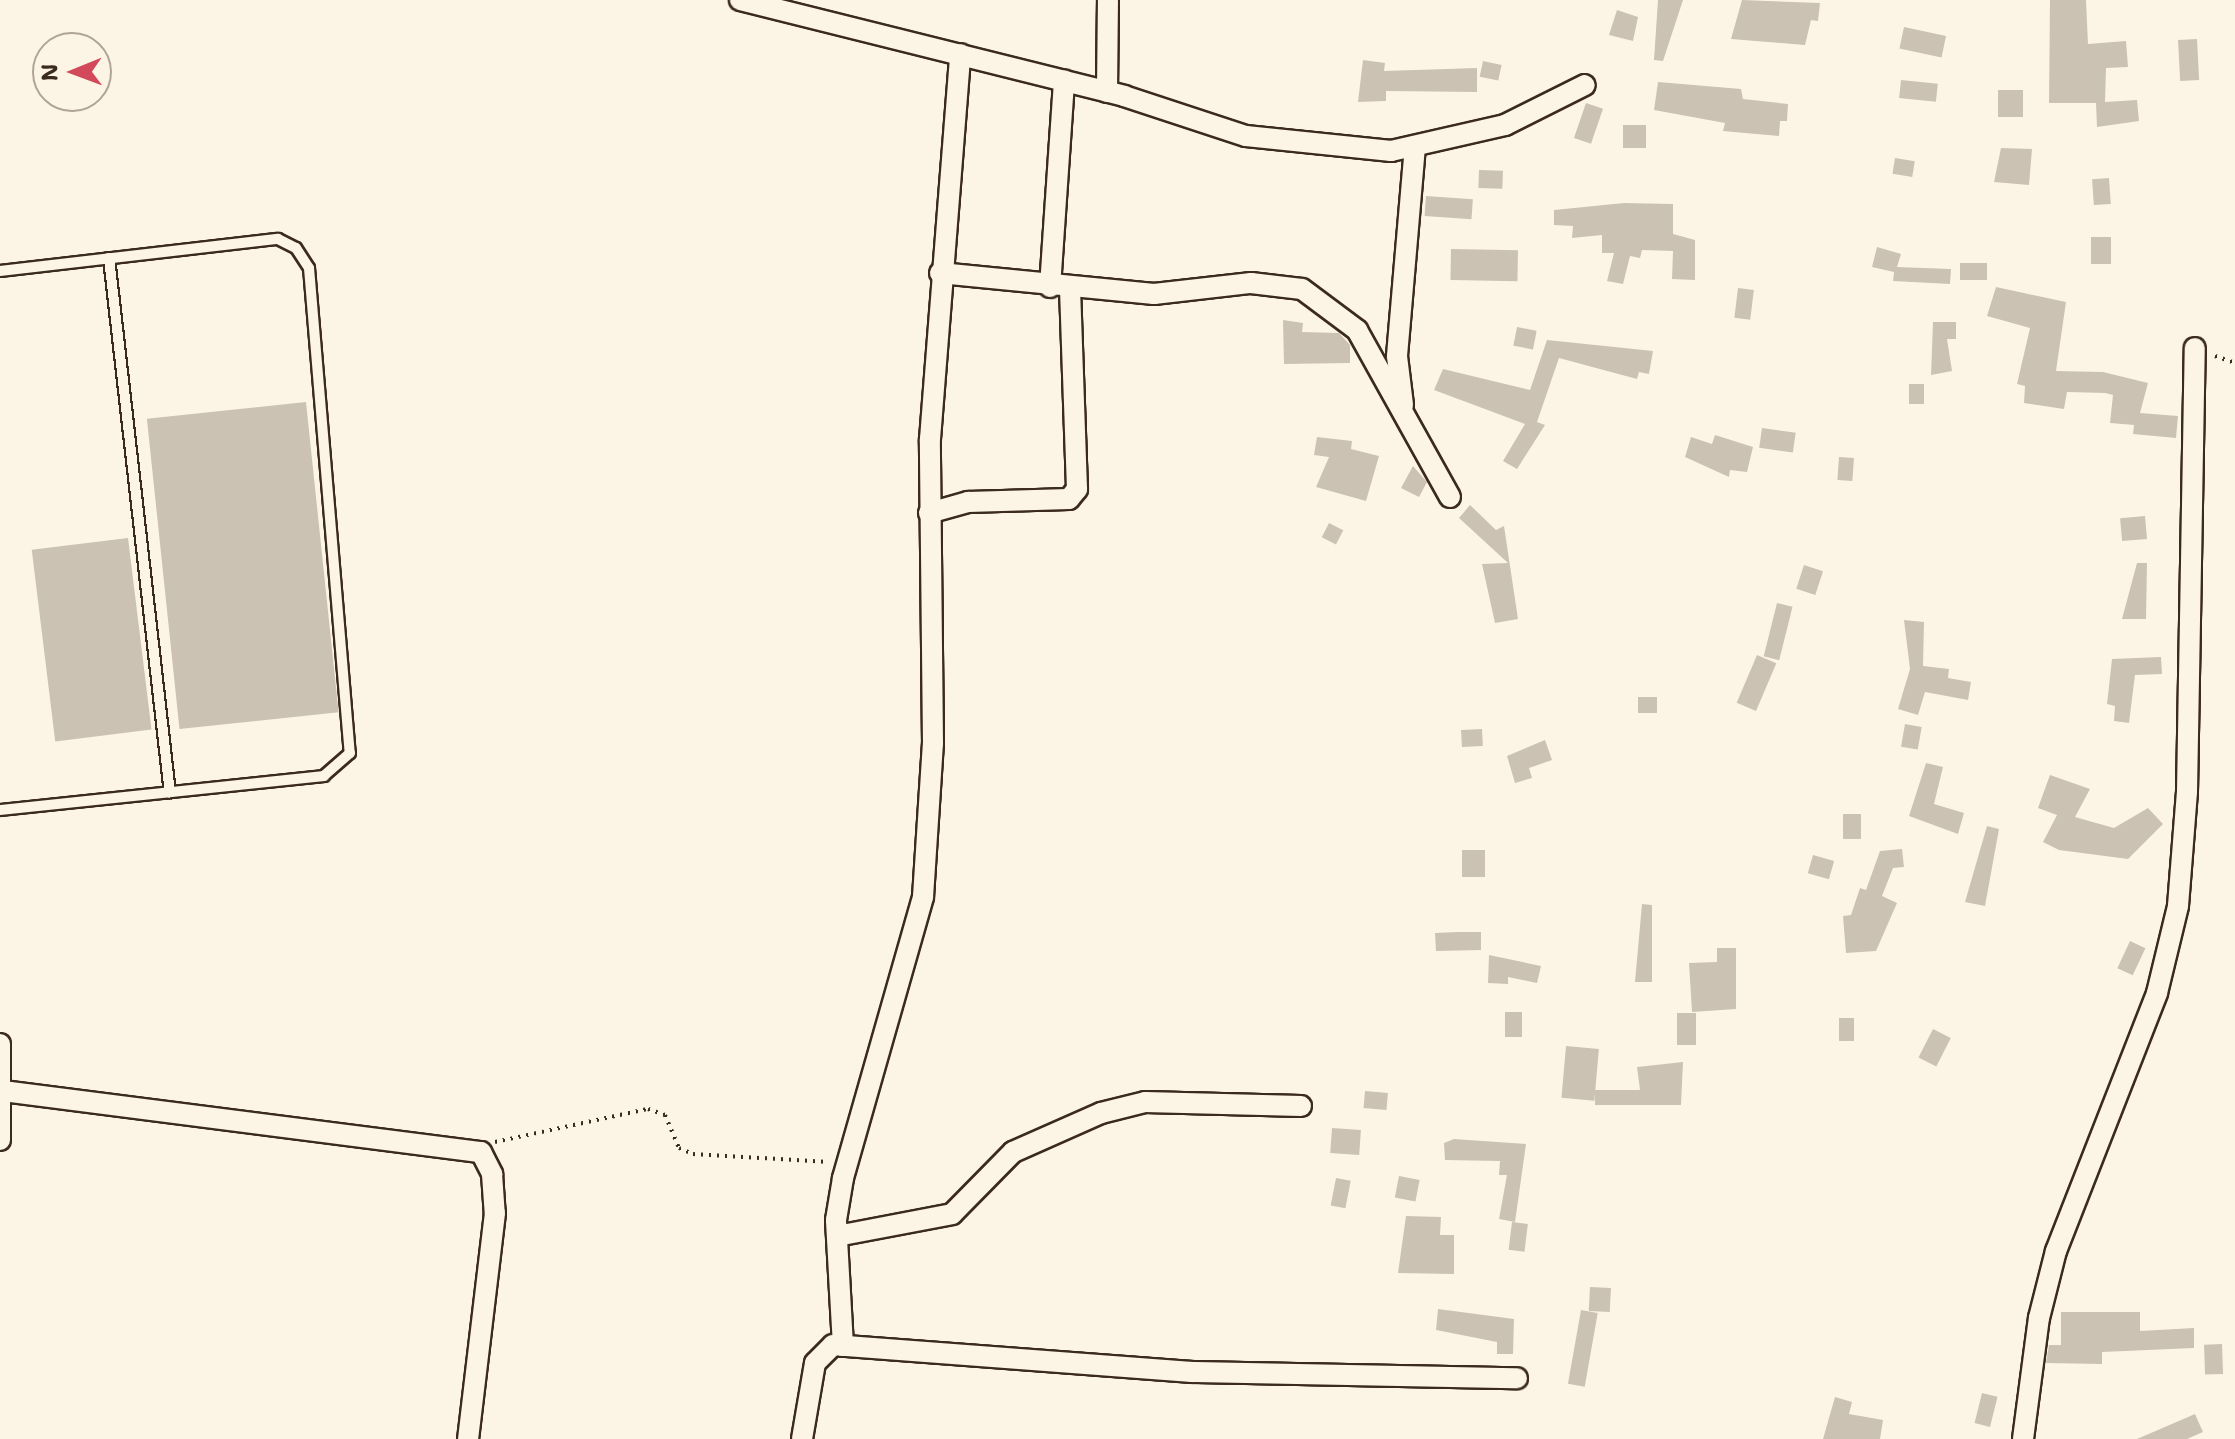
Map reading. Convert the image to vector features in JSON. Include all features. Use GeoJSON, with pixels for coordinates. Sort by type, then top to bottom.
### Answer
{"type":"FeatureCollection","features":[{"type":"Feature","properties":{"kind":"street"},"geometry":{"type":"LineString","coordinates":[[740,0],[1064,80],[1246,136],[1415,147],[1505,125],[1585,85]]}},
{"type":"Feature","properties":{"kind":"street"},"geometry":{"type":"LineString","coordinates":[[1107,92],[1108,0]]}},
{"type":"Feature","properties":{"kind":"street"},"geometry":{"type":"LineString","coordinates":[[843,1346],[837,1236],[847,1162],[923,897],[933,743],[929,513],[940,273],[960,54]]}},
{"type":"Feature","properties":{"kind":"street"},"geometry":{"type":"LineString","coordinates":[[929,513],[968,502],[1069,499],[1077,489],[1060,288],[1064,80]]}},
{"type":"Feature","properties":{"kind":"street"},"geometry":{"type":"LineString","coordinates":[[1405,417],[1397,356],[1415,147]]}},
{"type":"Feature","properties":{"kind":"street"},"geometry":{"type":"LineString","coordinates":[[940,273],[1060,288],[1302,289],[1357,330],[1450,497]]}},
{"type":"Feature","properties":{"kind":"street"},"geometry":{"type":"LineString","coordinates":[[2023,1439],[2039,1318],[2056,1251],[2157,993],[2178,906],[2187,792],[2195,348]]}},
{"type":"Feature","properties":{"kind":"street"},"geometry":{"type":"LineString","coordinates":[[0,1044],[3,1091],[0,1140]]}},
{"type":"Feature","properties":{"kind":"street"},"geometry":{"type":"LineString","coordinates":[[3,1091],[481,1152],[492,1174],[495,1213],[468,1439]]}},
{"type":"Feature","properties":{"kind":"street"},"geometry":{"type":"LineString","coordinates":[[837,1236],[952,1214],[1013,1152],[1076,1120],[1145,1102],[1301,1106]]}},
{"type":"Feature","properties":{"kind":"street"},"geometry":{"type":"LineString","coordinates":[[802,1439],[815,1363],[822,1349],[843,1346],[1192,1372],[1517,1378]]}},
{"type":"Feature","properties":{"kind":"lane"},"geometry":{"type":"LineString","coordinates":[[0,271],[278,239],[296,248],[309,268],[350,753],[324,776],[0,810]]}},
{"type":"Feature","properties":{"kind":"lane"},"geometry":{"type":"LineString","coordinates":[[109,258],[170,793]]}},
{"type":"Feature","properties":{"kind":"path"},"geometry":{"type":"LineString","coordinates":[[481,1152],[513,1137],[648,1109],[665,1115],[679,1148],[693,1154],[847,1162]]}},
{"type":"Feature","properties":{"kind":"building"},"geometry":{"type":"Polygon","coordinates":[[[1658,0],[1683,0],[1663,61],[1654,60],[1658,0]]]}},
{"type":"Feature","properties":{"kind":"building"},"geometry":{"type":"Polygon","coordinates":[[[1742,0],[1820,3],[1818,21],[1811,20],[1805,45],[1731,39],[1742,0]]]}},
{"type":"Feature","properties":{"kind":"building"},"geometry":{"type":"Polygon","coordinates":[[[2050,0],[2086,0],[2088,44],[2126,41],[2128,67],[2106,68],[2105,102],[2137,100],[2139,121],[2097,127],[2096,103],[2049,103],[2050,0]]]}},
{"type":"Feature","properties":{"kind":"building"},"geometry":{"type":"Polygon","coordinates":[[[1617,10],[1638,17],[1633,41],[1609,35],[1617,10]]]}},
{"type":"Feature","properties":{"kind":"building"},"geometry":{"type":"Polygon","coordinates":[[[1904,27],[1946,36],[1941,57],[1899,49],[1904,27]]]}},
{"type":"Feature","properties":{"kind":"building"},"geometry":{"type":"Polygon","coordinates":[[[2197,39],[2199,80],[2180,81],[2178,40],[2197,39]]]}},
{"type":"Feature","properties":{"kind":"building"},"geometry":{"type":"Polygon","coordinates":[[[1363,60],[1385,63],[1384,71],[1477,68],[1477,92],[1386,91],[1386,101],[1358,102],[1363,60]]]}},
{"type":"Feature","properties":{"kind":"building"},"geometry":{"type":"Polygon","coordinates":[[[1483,61],[1502,65],[1498,81],[1480,77],[1483,61]]]}},
{"type":"Feature","properties":{"kind":"building"},"geometry":{"type":"Polygon","coordinates":[[[1901,80],[1938,84],[1936,102],[1899,98],[1901,80]]]}},
{"type":"Feature","properties":{"kind":"building"},"geometry":{"type":"Polygon","coordinates":[[[1658,82],[1741,89],[1743,99],[1788,104],[1787,121],[1780,121],[1779,136],[1723,131],[1725,123],[1654,110],[1658,82]]]}},
{"type":"Feature","properties":{"kind":"building"},"geometry":{"type":"Polygon","coordinates":[[[1998,90],[2023,90],[2023,117],[1998,117],[1998,90]]]}},
{"type":"Feature","properties":{"kind":"building"},"geometry":{"type":"Polygon","coordinates":[[[1586,103],[1603,109],[1591,144],[1574,138],[1586,103]]]}},
{"type":"Feature","properties":{"kind":"building"},"geometry":{"type":"Polygon","coordinates":[[[1623,125],[1646,125],[1646,148],[1623,148],[1623,125]]]}},
{"type":"Feature","properties":{"kind":"building"},"geometry":{"type":"Polygon","coordinates":[[[2001,148],[2032,149],[2029,185],[1994,182],[2001,148]]]}},
{"type":"Feature","properties":{"kind":"building"},"geometry":{"type":"Polygon","coordinates":[[[1895,158],[1915,161],[1912,177],[1892,174],[1895,158]]]}},
{"type":"Feature","properties":{"kind":"building"},"geometry":{"type":"Polygon","coordinates":[[[1479,170],[1503,171],[1502,189],[1478,188],[1479,170]]]}},
{"type":"Feature","properties":{"kind":"building"},"geometry":{"type":"Polygon","coordinates":[[[2109,178],[2111,204],[2094,205],[2092,179],[2109,178]]]}},
{"type":"Feature","properties":{"kind":"building"},"geometry":{"type":"Polygon","coordinates":[[[1426,196],[1473,199],[1471,219],[1425,216],[1426,196]]]}},
{"type":"Feature","properties":{"kind":"building"},"geometry":{"type":"Polygon","coordinates":[[[1624,203],[1673,204],[1673,234],[1695,240],[1695,280],[1672,279],[1673,251],[1642,250],[1640,258],[1630,256],[1623,284],[1607,281],[1614,253],[1602,253],[1602,235],[1572,238],[1573,226],[1554,225],[1554,210],[1624,203]]]}},
{"type":"Feature","properties":{"kind":"building"},"geometry":{"type":"Polygon","coordinates":[[[2091,237],[2111,237],[2111,264],[2091,264],[2091,237]]]}},
{"type":"Feature","properties":{"kind":"building"},"geometry":{"type":"Polygon","coordinates":[[[1877,247],[1901,254],[1897,267],[1951,269],[1950,284],[1893,281],[1894,272],[1872,267],[1877,247]]]}},
{"type":"Feature","properties":{"kind":"building"},"geometry":{"type":"Polygon","coordinates":[[[1451,249],[1518,250],[1517,281],[1450,280],[1451,249]]]}},
{"type":"Feature","properties":{"kind":"building"},"geometry":{"type":"Polygon","coordinates":[[[1960,263],[1987,263],[1987,280],[1960,280],[1960,263]]]}},
{"type":"Feature","properties":{"kind":"building"},"geometry":{"type":"Polygon","coordinates":[[[1996,287],[2066,302],[2056,371],[2103,372],[2148,383],[2140,413],[2178,416],[2176,438],[2133,434],[2134,425],[2110,423],[2113,395],[2105,393],[2067,392],[2064,409],[2024,403],[2025,386],[2017,384],[2030,328],[1987,316],[1996,287]]]}},
{"type":"Feature","properties":{"kind":"building"},"geometry":{"type":"Polygon","coordinates":[[[1738,288],[1754,290],[1750,320],[1734,318],[1738,288]]]}},
{"type":"Feature","properties":{"kind":"building"},"geometry":{"type":"Polygon","coordinates":[[[1283,320],[1303,323],[1302,332],[1339,333],[1350,345],[1350,363],[1284,364],[1283,320]]]}},
{"type":"Feature","properties":{"kind":"building"},"geometry":{"type":"Polygon","coordinates":[[[1933,322],[1956,322],[1956,339],[1947,339],[1952,371],[1931,375],[1933,322]]]}},
{"type":"Feature","properties":{"kind":"building"},"geometry":{"type":"Polygon","coordinates":[[[1517,327],[1537,331],[1533,349],[1513,346],[1517,327]]]}},
{"type":"Feature","properties":{"kind":"building"},"geometry":{"type":"Polygon","coordinates":[[[1547,340],[1653,351],[1649,374],[1639,372],[1637,379],[1559,358],[1537,422],[1545,425],[1517,469],[1503,461],[1525,424],[1434,390],[1443,369],[1530,390],[1547,340]]]}},
{"type":"Feature","properties":{"kind":"building"},"geometry":{"type":"Polygon","coordinates":[[[1909,384],[1924,384],[1924,404],[1909,404],[1909,384]]]}},
{"type":"Feature","properties":{"kind":"building"},"geometry":{"type":"Polygon","coordinates":[[[306,402],[339,712],[179,729],[147,419],[306,402]]]}},
{"type":"Feature","properties":{"kind":"building"},"geometry":{"type":"Polygon","coordinates":[[[1762,428],[1796,433],[1793,453],[1759,448],[1762,428]]]}},
{"type":"Feature","properties":{"kind":"building"},"geometry":{"type":"Polygon","coordinates":[[[1715,435],[1753,447],[1747,472],[1730,470],[1729,477],[1685,457],[1691,437],[1712,444],[1715,435]]]}},
{"type":"Feature","properties":{"kind":"building"},"geometry":{"type":"Polygon","coordinates":[[[1317,437],[1352,441],[1351,449],[1379,456],[1366,501],[1316,487],[1329,457],[1314,455],[1317,437]]]}},
{"type":"Feature","properties":{"kind":"building"},"geometry":{"type":"Polygon","coordinates":[[[1839,457],[1854,458],[1852,481],[1837,480],[1839,457]]]}},
{"type":"Feature","properties":{"kind":"building"},"geometry":{"type":"Polygon","coordinates":[[[1413,466],[1427,482],[1419,497],[1401,488],[1413,466]]]}},
{"type":"Feature","properties":{"kind":"building"},"geometry":{"type":"Polygon","coordinates":[[[1470,505],[1496,530],[1504,526],[1518,619],[1495,623],[1482,564],[1508,563],[1459,518],[1470,505]]]}},
{"type":"Feature","properties":{"kind":"building"},"geometry":{"type":"Polygon","coordinates":[[[2145,516],[2147,539],[2122,541],[2120,518],[2145,516]]]}},
{"type":"Feature","properties":{"kind":"building"},"geometry":{"type":"Polygon","coordinates":[[[1329,523],[1343,530],[1336,545],[1322,537],[1329,523]]]}},
{"type":"Feature","properties":{"kind":"building"},"geometry":{"type":"Polygon","coordinates":[[[128,538],[152,730],[55,741],[32,550],[128,538]]]}},
{"type":"Feature","properties":{"kind":"building"},"geometry":{"type":"Polygon","coordinates":[[[2137,563],[2147,563],[2146,619],[2122,619],[2137,563]]]}},
{"type":"Feature","properties":{"kind":"building"},"geometry":{"type":"Polygon","coordinates":[[[1804,565],[1823,571],[1815,595],[1796,589],[1804,565]]]}},
{"type":"Feature","properties":{"kind":"building"},"geometry":{"type":"Polygon","coordinates":[[[1777,603],[1793,607],[1779,660],[1764,656],[1777,603]]]}},
{"type":"Feature","properties":{"kind":"building"},"geometry":{"type":"Polygon","coordinates":[[[1904,620],[1924,622],[1923,666],[1949,669],[1948,678],[1971,682],[1968,700],[1925,692],[1918,715],[1898,709],[1910,669],[1904,620]]]}},
{"type":"Feature","properties":{"kind":"building"},"geometry":{"type":"Polygon","coordinates":[[[1757,655],[1776,663],[1756,711],[1737,703],[1757,655]]]}},
{"type":"Feature","properties":{"kind":"building"},"geometry":{"type":"Polygon","coordinates":[[[2161,657],[2162,674],[2135,675],[2129,723],[2114,721],[2115,706],[2107,704],[2112,659],[2161,657]]]}},
{"type":"Feature","properties":{"kind":"building"},"geometry":{"type":"Polygon","coordinates":[[[1638,697],[1657,697],[1657,713],[1638,713],[1638,697]]]}},
{"type":"Feature","properties":{"kind":"building"},"geometry":{"type":"Polygon","coordinates":[[[1905,724],[1922,727],[1918,750],[1901,747],[1905,724]]]}},
{"type":"Feature","properties":{"kind":"building"},"geometry":{"type":"Polygon","coordinates":[[[1482,729],[1483,746],[1462,747],[1461,730],[1482,729]]]}},
{"type":"Feature","properties":{"kind":"building"},"geometry":{"type":"Polygon","coordinates":[[[1545,740],[1552,760],[1529,768],[1532,778],[1515,783],[1507,756],[1545,740]]]}},
{"type":"Feature","properties":{"kind":"building"},"geometry":{"type":"Polygon","coordinates":[[[1926,763],[1943,767],[1934,804],[1964,813],[1958,834],[1909,816],[1926,763]]]}},
{"type":"Feature","properties":{"kind":"building"},"geometry":{"type":"Polygon","coordinates":[[[2050,775],[2090,789],[2075,817],[2114,828],[2148,808],[2163,824],[2128,859],[2059,850],[2043,842],[2057,815],[2038,808],[2050,775]]]}},
{"type":"Feature","properties":{"kind":"building"},"geometry":{"type":"Polygon","coordinates":[[[1843,814],[1861,814],[1861,839],[1843,839],[1843,814]]]}},
{"type":"Feature","properties":{"kind":"building"},"geometry":{"type":"Polygon","coordinates":[[[1987,826],[1999,829],[1985,906],[1965,902],[1987,826]]]}},
{"type":"Feature","properties":{"kind":"building"},"geometry":{"type":"Polygon","coordinates":[[[1902,849],[1904,867],[1893,868],[1882,896],[1897,903],[1876,951],[1846,953],[1843,916],[1851,915],[1860,888],[1866,890],[1880,851],[1902,849]]]}},
{"type":"Feature","properties":{"kind":"building"},"geometry":{"type":"Polygon","coordinates":[[[1462,850],[1485,850],[1485,877],[1462,877],[1462,850]]]}},
{"type":"Feature","properties":{"kind":"building"},"geometry":{"type":"Polygon","coordinates":[[[1813,855],[1834,861],[1829,879],[1808,873],[1813,855]]]}},
{"type":"Feature","properties":{"kind":"building"},"geometry":{"type":"Polygon","coordinates":[[[1642,904],[1652,905],[1652,982],[1635,982],[1642,904]]]}},
{"type":"Feature","properties":{"kind":"building"},"geometry":{"type":"Polygon","coordinates":[[[1481,932],[1481,950],[1436,951],[1435,933],[1481,932]]]}},
{"type":"Feature","properties":{"kind":"building"},"geometry":{"type":"Polygon","coordinates":[[[2130,941],[2145,948],[2133,975],[2117,968],[2130,941]]]}},
{"type":"Feature","properties":{"kind":"building"},"geometry":{"type":"Polygon","coordinates":[[[1717,948],[1736,948],[1736,1009],[1692,1012],[1689,963],[1717,962],[1717,948]]]}},
{"type":"Feature","properties":{"kind":"building"},"geometry":{"type":"Polygon","coordinates":[[[1489,955],[1541,966],[1537,983],[1508,977],[1508,984],[1488,983],[1489,955]]]}},
{"type":"Feature","properties":{"kind":"building"},"geometry":{"type":"Polygon","coordinates":[[[1505,1012],[1522,1012],[1522,1037],[1505,1037],[1505,1012]]]}},
{"type":"Feature","properties":{"kind":"building"},"geometry":{"type":"Polygon","coordinates":[[[1677,1013],[1696,1013],[1696,1045],[1677,1045],[1677,1013]]]}},
{"type":"Feature","properties":{"kind":"building"},"geometry":{"type":"Polygon","coordinates":[[[1839,1018],[1854,1018],[1854,1041],[1839,1041],[1839,1018]]]}},
{"type":"Feature","properties":{"kind":"building"},"geometry":{"type":"Polygon","coordinates":[[[1933,1029],[1951,1038],[1936,1067],[1918,1058],[1933,1029]]]}},
{"type":"Feature","properties":{"kind":"building"},"geometry":{"type":"Polygon","coordinates":[[[1566,1046],[1599,1049],[1594,1101],[1561,1098],[1566,1046]]]}},
{"type":"Feature","properties":{"kind":"building"},"geometry":{"type":"Polygon","coordinates":[[[1683,1062],[1681,1105],[1595,1105],[1595,1090],[1640,1090],[1637,1067],[1683,1062]]]}},
{"type":"Feature","properties":{"kind":"building"},"geometry":{"type":"Polygon","coordinates":[[[1365,1091],[1388,1093],[1386,1110],[1364,1108],[1365,1091]]]}},
{"type":"Feature","properties":{"kind":"building"},"geometry":{"type":"Polygon","coordinates":[[[1332,1128],[1361,1130],[1359,1155],[1330,1153],[1332,1128]]]}},
{"type":"Feature","properties":{"kind":"building"},"geometry":{"type":"Polygon","coordinates":[[[1454,1139],[1526,1144],[1515,1222],[1499,1219],[1507,1175],[1499,1175],[1500,1161],[1445,1160],[1444,1143],[1454,1139]]]}},
{"type":"Feature","properties":{"kind":"building"},"geometry":{"type":"Polygon","coordinates":[[[1399,1176],[1420,1180],[1415,1202],[1395,1198],[1399,1176]]]}},
{"type":"Feature","properties":{"kind":"building"},"geometry":{"type":"Polygon","coordinates":[[[1336,1178],[1351,1181],[1345,1208],[1331,1205],[1336,1178]]]}},
{"type":"Feature","properties":{"kind":"building"},"geometry":{"type":"Polygon","coordinates":[[[1406,1216],[1441,1217],[1440,1235],[1454,1235],[1454,1274],[1398,1273],[1406,1216]]]}},
{"type":"Feature","properties":{"kind":"building"},"geometry":{"type":"Polygon","coordinates":[[[1512,1222],[1528,1224],[1524,1252],[1509,1250],[1512,1222]]]}},
{"type":"Feature","properties":{"kind":"building"},"geometry":{"type":"Polygon","coordinates":[[[1590,1287],[1611,1288],[1610,1312],[1589,1311],[1590,1287]]]}},
{"type":"Feature","properties":{"kind":"building"},"geometry":{"type":"Polygon","coordinates":[[[1438,1309],[1514,1319],[1513,1354],[1497,1354],[1497,1342],[1436,1330],[1438,1309]]]}},
{"type":"Feature","properties":{"kind":"building"},"geometry":{"type":"Polygon","coordinates":[[[1581,1310],[1598,1313],[1585,1387],[1568,1384],[1581,1310]]]}},
{"type":"Feature","properties":{"kind":"building"},"geometry":{"type":"Polygon","coordinates":[[[2061,1312],[2140,1312],[2140,1331],[2194,1328],[2194,1348],[2102,1352],[2102,1364],[2046,1363],[2049,1345],[2061,1345],[2061,1312]]]}},
{"type":"Feature","properties":{"kind":"building"},"geometry":{"type":"Polygon","coordinates":[[[2222,1344],[2223,1374],[2205,1375],[2204,1345],[2222,1344]]]}},
{"type":"Feature","properties":{"kind":"building"},"geometry":{"type":"Polygon","coordinates":[[[1982,1393],[1998,1397],[1990,1427],[1975,1423],[1982,1393]]]}},
{"type":"Feature","properties":{"kind":"building"},"geometry":{"type":"Polygon","coordinates":[[[1835,1397],[1852,1402],[1849,1414],[1883,1420],[1880,1439],[1823,1439],[1835,1397]]]}},
{"type":"Feature","properties":{"kind":"building"},"geometry":{"type":"Polygon","coordinates":[[[2195,1414],[2203,1432],[2187,1439],[2137,1439],[2195,1414]]]}}]}
